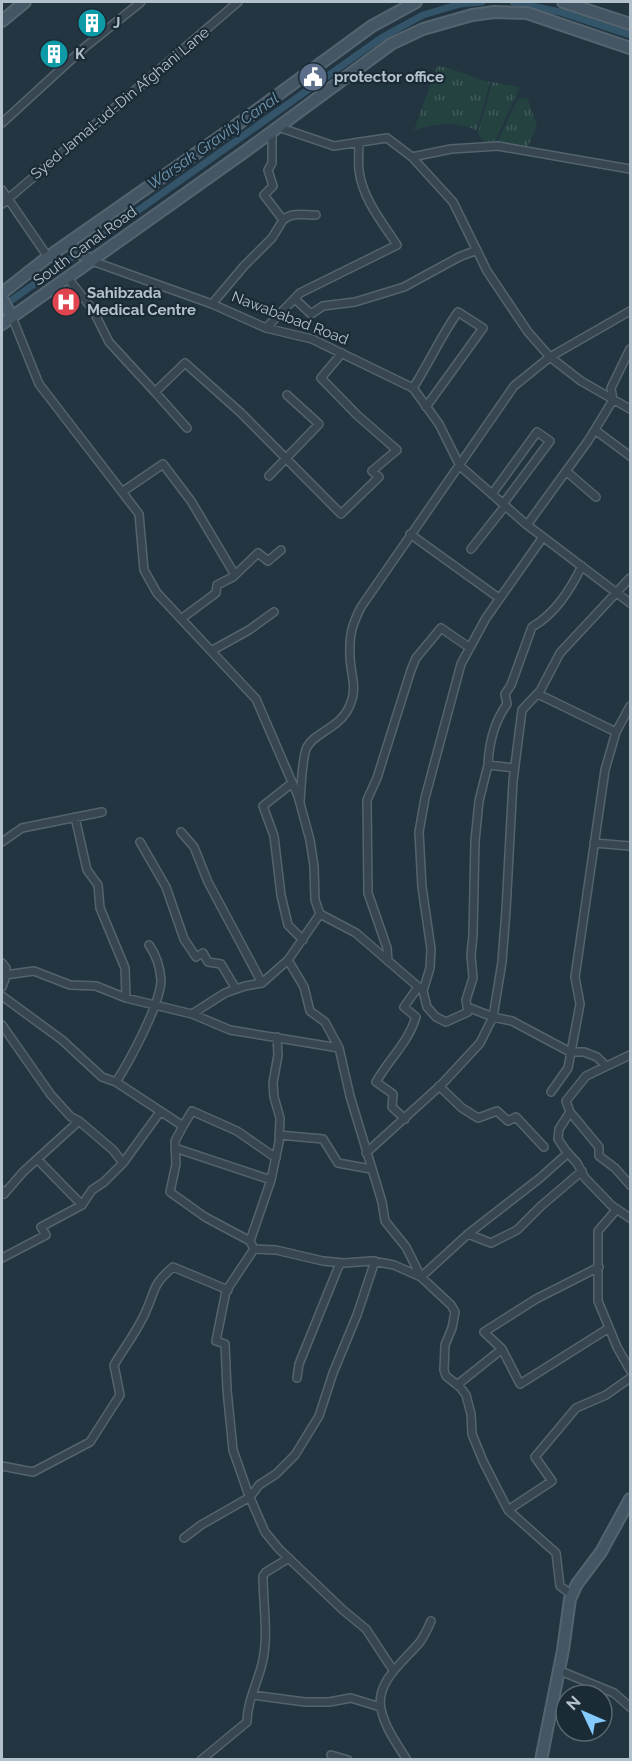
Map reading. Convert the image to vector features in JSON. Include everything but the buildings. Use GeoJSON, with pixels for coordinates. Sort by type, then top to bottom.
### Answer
{"type":"FeatureCollection","features":[{"type":"Feature","properties":{"kind":"main road"},"geometry":{"type":"LineString","coordinates":[[2,21],[25,2]]}},
{"type":"Feature","properties":{"kind":"main road"},"geometry":{"type":"LineString","coordinates":[[2,293],[48,257],[71,247],[372,26],[417,2]]}},
{"type":"Feature","properties":{"kind":"main road"},"geometry":{"type":"LineString","coordinates":[[562,2],[630,24]]}},
{"type":"Feature","properties":{"kind":"main road","name":"South Canal Road"},"geometry":{"type":"LineString","coordinates":[[2,324],[89,259],[275,129],[391,44],[423,29],[472,15],[494,12],[526,13],[630,48]]}},
{"type":"Feature","properties":{"kind":"main road"},"geometry":{"type":"LineString","coordinates":[[71,247],[89,259]]}},
{"type":"Feature","properties":{"kind":"main road"},"geometry":{"type":"LineString","coordinates":[[2,300],[12,315]]}},
{"type":"Feature","properties":{"kind":"main road"},"geometry":{"type":"LineString","coordinates":[[541,1760],[572,1595],[577,1584],[601,1552],[630,1499]]}},
{"type":"Feature","properties":{"kind":"street"},"geometry":{"type":"LineString","coordinates":[[2,123],[86,47],[141,2]]}},
{"type":"Feature","properties":{"kind":"street","name":"Syed Jamal-ud-Din Afghani Lane"},"geometry":{"type":"LineString","coordinates":[[4,201],[238,2]]}},
{"type":"Feature","properties":{"kind":"street"},"geometry":{"type":"LineString","coordinates":[[283,220],[264,195],[273,186],[268,170],[272,163],[275,129],[334,146],[387,138],[412,157],[453,202],[487,271],[528,332],[550,357],[580,381],[630,409]]}},
{"type":"Feature","properties":{"kind":"street"},"geometry":{"type":"LineString","coordinates":[[266,328],[300,293],[397,245],[372,207],[363,187],[359,170],[359,142]]}},
{"type":"Feature","properties":{"kind":"street"},"geometry":{"type":"LineString","coordinates":[[412,157],[451,149],[498,146],[630,169]]}},
{"type":"Feature","properties":{"kind":"street"},"geometry":{"type":"LineString","coordinates":[[2,190],[4,201],[48,257]]}},
{"type":"Feature","properties":{"kind":"street"},"geometry":{"type":"LineString","coordinates":[[212,304],[244,266],[272,238],[283,220],[294,214],[316,215]]}},
{"type":"Feature","properties":{"kind":"street"},"geometry":{"type":"LineString","coordinates":[[295,299],[311,314],[323,306],[355,302],[404,287],[459,257],[477,250]]}},
{"type":"Feature","properties":{"kind":"street","name":"Nawababad Road"},"geometry":{"type":"LineString","coordinates":[[89,259],[212,304],[266,328],[312,339],[413,388],[439,424],[460,466],[526,525],[543,537]]}},
{"type":"Feature","properties":{"kind":"street"},"geometry":{"type":"LineString","coordinates":[[67,277],[93,310],[109,342],[187,428]]}},
{"type":"Feature","properties":{"kind":"street"},"geometry":{"type":"LineString","coordinates":[[413,388],[442,334],[458,312],[483,328],[426,407]]}},
{"type":"Feature","properties":{"kind":"street"},"geometry":{"type":"LineString","coordinates":[[300,802],[307,747],[316,738],[338,724],[350,705],[355,684],[350,657],[351,627],[362,606],[514,386],[550,357],[630,313]]}},
{"type":"Feature","properties":{"kind":"street"},"geometry":{"type":"LineString","coordinates":[[12,315],[39,384],[139,514],[144,570],[157,593],[256,699],[300,802],[310,840],[314,866],[315,900],[320,914],[357,933],[420,989],[427,1007],[436,1017],[446,1022],[468,1012],[470,1008],[512,1021],[570,1052],[584,1052],[597,1057],[605,1065]]}},
{"type":"Feature","properties":{"kind":"street"},"geometry":{"type":"LineString","coordinates":[[526,525],[595,430],[613,400],[611,388],[630,349]]}},
{"type":"Feature","properties":{"kind":"street"},"geometry":{"type":"LineString","coordinates":[[155,392],[185,363],[241,413],[341,514],[379,477],[372,471],[397,450],[357,415],[321,378],[342,353]]}},
{"type":"Feature","properties":{"kind":"street"},"geometry":{"type":"LineString","coordinates":[[269,476],[319,424],[287,395]]}},
{"type":"Feature","properties":{"kind":"street"},"geometry":{"type":"LineString","coordinates":[[595,430],[630,456]]}},
{"type":"Feature","properties":{"kind":"street"},"geometry":{"type":"LineString","coordinates":[[471,549],[549,441],[537,432],[492,494]]}},
{"type":"Feature","properties":{"kind":"street"},"geometry":{"type":"LineString","coordinates":[[123,492],[162,464],[191,501],[235,575]]}},
{"type":"Feature","properties":{"kind":"street"},"geometry":{"type":"LineString","coordinates":[[566,471],[596,497]]}},
{"type":"Feature","properties":{"kind":"street"},"geometry":{"type":"LineString","coordinates":[[411,534],[499,598]]}},
{"type":"Feature","properties":{"kind":"street"},"geometry":{"type":"LineString","coordinates":[[405,1119],[392,1107],[393,1094],[376,1082],[384,1067],[402,1047],[411,1032],[416,1017],[404,1007],[420,989],[430,968],[431,949],[422,886],[419,832],[424,798],[461,664],[486,618],[543,537],[630,603]]}},
{"type":"Feature","properties":{"kind":"street"},"geometry":{"type":"LineString","coordinates":[[181,619],[216,593],[217,585],[235,575],[258,553],[268,561],[281,550]]}},
{"type":"Feature","properties":{"kind":"street"},"geometry":{"type":"LineString","coordinates":[[468,1012],[466,1000],[473,978],[471,955],[475,841],[479,801],[488,765],[489,749],[498,718],[507,704],[505,694],[511,684],[532,627],[543,621],[571,590],[582,566]]}},
{"type":"Feature","properties":{"kind":"street"},"geometry":{"type":"LineString","coordinates":[[366,1153],[405,1119],[480,1043],[493,1017],[502,962],[514,768],[522,710],[537,694],[560,653],[630,578]]}},
{"type":"Feature","properties":{"kind":"street"},"geometry":{"type":"LineString","coordinates":[[211,651],[249,630],[274,612]]}},
{"type":"Feature","properties":{"kind":"street"},"geometry":{"type":"LineString","coordinates":[[388,961],[387,948],[368,893],[367,800],[377,778],[416,658],[441,628],[470,648]]}},
{"type":"Feature","properties":{"kind":"street"},"geometry":{"type":"LineString","coordinates":[[537,694],[616,732]]}},
{"type":"Feature","properties":{"kind":"street"},"geometry":{"type":"LineString","coordinates":[[550,1092],[568,1068],[580,1004],[575,976],[606,770],[616,732],[630,706]]}},
{"type":"Feature","properties":{"kind":"street"},"geometry":{"type":"LineString","coordinates":[[488,765],[514,768]]}},
{"type":"Feature","properties":{"kind":"street"},"geometry":{"type":"LineString","coordinates":[[292,783],[263,806],[274,836],[281,895],[288,925],[303,940]]}},
{"type":"Feature","properties":{"kind":"street"},"geometry":{"type":"LineString","coordinates":[[2,842],[22,828],[102,812]]}},
{"type":"Feature","properties":{"kind":"street"},"geometry":{"type":"LineString","coordinates":[[75,817],[87,870],[98,885],[100,908],[125,968],[126,998]]}},
{"type":"Feature","properties":{"kind":"street"},"geometry":{"type":"LineString","coordinates":[[181,832],[194,848],[208,882],[262,982]]}},
{"type":"Feature","properties":{"kind":"street"},"geometry":{"type":"LineString","coordinates":[[140,842],[166,887],[184,939],[196,957],[203,953],[208,962],[221,964],[236,989]]}},
{"type":"Feature","properties":{"kind":"street"},"geometry":{"type":"LineString","coordinates":[[594,843],[630,846]]}},
{"type":"Feature","properties":{"kind":"street"},"geometry":{"type":"LineString","coordinates":[[192,1014],[225,993],[262,982],[288,960],[320,914]]}},
{"type":"Feature","properties":{"kind":"street"},"geometry":{"type":"LineString","coordinates":[[116,1082],[139,1044],[161,982],[158,957],[149,945]]}},
{"type":"Feature","properties":{"kind":"street"},"geometry":{"type":"LineString","coordinates":[[288,960],[304,987],[310,1011],[325,1022],[339,1048],[350,1096],[382,1202],[385,1221],[406,1246],[421,1277]]}},
{"type":"Feature","properties":{"kind":"street"},"geometry":{"type":"LineString","coordinates":[[2,963],[6,968],[2,987]]}},
{"type":"Feature","properties":{"kind":"street"},"geometry":{"type":"LineString","coordinates":[[5,975],[34,971],[70,985],[96,986],[153,1006],[192,1014],[230,1030],[339,1048]]}},
{"type":"Feature","properties":{"kind":"street"},"geometry":{"type":"LineString","coordinates":[[2,996],[62,1040],[102,1077],[116,1082],[183,1125]]}},
{"type":"Feature","properties":{"kind":"street"},"geometry":{"type":"LineString","coordinates":[[2,1025],[51,1095],[70,1117],[79,1121],[113,1150],[123,1163]]}},
{"type":"Feature","properties":{"kind":"street"},"geometry":{"type":"LineString","coordinates":[[250,1241],[271,1180],[276,1158],[280,1118],[273,1083],[278,1063],[277,1037]]}},
{"type":"Feature","properties":{"kind":"street"},"geometry":{"type":"LineString","coordinates":[[630,1055],[586,1076],[566,1101],[570,1112],[599,1147],[599,1156],[615,1168],[630,1185]]}},
{"type":"Feature","properties":{"kind":"street"},"geometry":{"type":"LineString","coordinates":[[439,1086],[462,1108],[478,1118],[497,1111],[508,1121],[516,1117],[544,1147]]}},
{"type":"Feature","properties":{"kind":"street"},"geometry":{"type":"LineString","coordinates":[[254,1249],[250,1241],[205,1217],[170,1192],[176,1164],[175,1141],[192,1111],[237,1131],[276,1158]]}},
{"type":"Feature","properties":{"kind":"street"},"geometry":{"type":"LineString","coordinates":[[2,1258],[45,1235],[41,1227],[82,1205],[92,1190],[104,1182],[123,1163],[160,1112]]}},
{"type":"Feature","properties":{"kind":"street"},"geometry":{"type":"LineString","coordinates":[[570,1112],[559,1129],[558,1139],[585,1178],[617,1209],[630,1218]]}},
{"type":"Feature","properties":{"kind":"street"},"geometry":{"type":"LineString","coordinates":[[2,1190],[4,1194],[37,1159],[79,1121]]}},
{"type":"Feature","properties":{"kind":"street"},"geometry":{"type":"LineString","coordinates":[[279,1135],[323,1139],[338,1163],[371,1169]]}},
{"type":"Feature","properties":{"kind":"street"},"geometry":{"type":"LineString","coordinates":[[175,1148],[271,1180]]}},
{"type":"Feature","properties":{"kind":"street"},"geometry":{"type":"LineString","coordinates":[[421,1277],[468,1234],[540,1178],[568,1153]]}},
{"type":"Feature","properties":{"kind":"street"},"geometry":{"type":"LineString","coordinates":[[37,1159],[82,1205]]}},
{"type":"Feature","properties":{"kind":"street"},"geometry":{"type":"LineString","coordinates":[[468,1234],[491,1242],[517,1230],[582,1171]]}},
{"type":"Feature","properties":{"kind":"street"},"geometry":{"type":"LineString","coordinates":[[617,1209],[598,1231],[598,1301],[617,1347],[630,1370]]}},
{"type":"Feature","properties":{"kind":"street"},"geometry":{"type":"LineString","coordinates":[[254,1249],[276,1250],[340,1263],[375,1261],[394,1265],[421,1277],[451,1305],[455,1312],[452,1328],[444,1346],[446,1376],[466,1395],[471,1414],[472,1434],[508,1510],[556,1553],[560,1586],[572,1595]]}},
{"type":"Feature","properties":{"kind":"street"},"geometry":{"type":"LineString","coordinates":[[254,1249],[228,1290],[216,1341],[225,1344],[233,1450],[265,1532],[343,1610],[366,1629],[393,1670]]}},
{"type":"Feature","properties":{"kind":"street"},"geometry":{"type":"LineString","coordinates":[[184,1538],[201,1525],[250,1497],[259,1485],[276,1474],[295,1455],[319,1416],[375,1261]]}},
{"type":"Feature","properties":{"kind":"street"},"geometry":{"type":"LineString","coordinates":[[297,1378],[299,1364],[340,1263]]}},
{"type":"Feature","properties":{"kind":"street"},"geometry":{"type":"LineString","coordinates":[[2,1466],[33,1472],[90,1442],[120,1395],[114,1365],[146,1312],[153,1289],[162,1276],[173,1267],[228,1290]]}},
{"type":"Feature","properties":{"kind":"street"},"geometry":{"type":"LineString","coordinates":[[599,1267],[536,1299],[484,1332],[502,1349],[520,1384],[609,1328]]}},
{"type":"Feature","properties":{"kind":"street"},"geometry":{"type":"LineString","coordinates":[[457,1384],[502,1349]]}},
{"type":"Feature","properties":{"kind":"street"},"geometry":{"type":"LineString","coordinates":[[508,1510],[552,1481],[535,1457],[576,1408],[606,1395],[630,1378]]}},
{"type":"Feature","properties":{"kind":"street"},"geometry":{"type":"LineString","coordinates":[[201,1760],[247,1722],[247,1712],[262,1662],[266,1610],[263,1576],[289,1558]]}},
{"type":"Feature","properties":{"kind":"street"},"geometry":{"type":"LineString","coordinates":[[407,1760],[389,1731],[380,1707],[384,1686],[393,1670],[422,1640],[431,1621]]}},
{"type":"Feature","properties":{"kind":"street"},"geometry":{"type":"LineString","coordinates":[[558,1670],[614,1693],[630,1707]]}},
{"type":"Feature","properties":{"kind":"street"},"geometry":{"type":"LineString","coordinates":[[252,1695],[305,1702],[329,1702],[351,1698],[380,1707]]}},
{"type":"Feature","properties":{"kind":"street"},"geometry":{"type":"LineString","coordinates":[[331,1755],[348,1760]]}},
{"type":"Feature","properties":{"kind":"green space"},"geometry":{"type":"Polygon","coordinates":[[[437,66],[490,82],[477,130],[445,124],[414,130],[437,66]]]}},
{"type":"Feature","properties":{"kind":"green space"},"geometry":{"type":"Polygon","coordinates":[[[492,82],[520,87],[495,142],[485,144],[478,133],[492,82]]]}},
{"type":"Feature","properties":{"kind":"green space"},"geometry":{"type":"Polygon","coordinates":[[[527,97],[537,126],[527,148],[497,143],[517,100],[527,97]]]}},
{"type":"Feature","properties":{"kind":"waterway","name":"Warsak Gravity Canal"},"geometry":{"type":"LineString","coordinates":[[2,307],[381,38],[423,15],[460,4],[482,2]]}},
{"type":"Feature","properties":{"kind":"waterway","name":"Warsak Gravity Canal"},"geometry":{"type":"LineString","coordinates":[[513,2],[560,12],[630,35]]}},
{"type":"Feature","properties":{"kind":"place","name":"J"},"geometry":{"type":"Point","coordinates":[92,23]}},
{"type":"Feature","properties":{"kind":"place","name":"K"},"geometry":{"type":"Point","coordinates":[54,54]}},
{"type":"Feature","properties":{"kind":"place","name":"protector office"},"geometry":{"type":"Point","coordinates":[313,77]}},
{"type":"Feature","properties":{"kind":"place","name":"Sahibzada Medical Centre"},"geometry":{"type":"Point","coordinates":[66,302]}}]}
